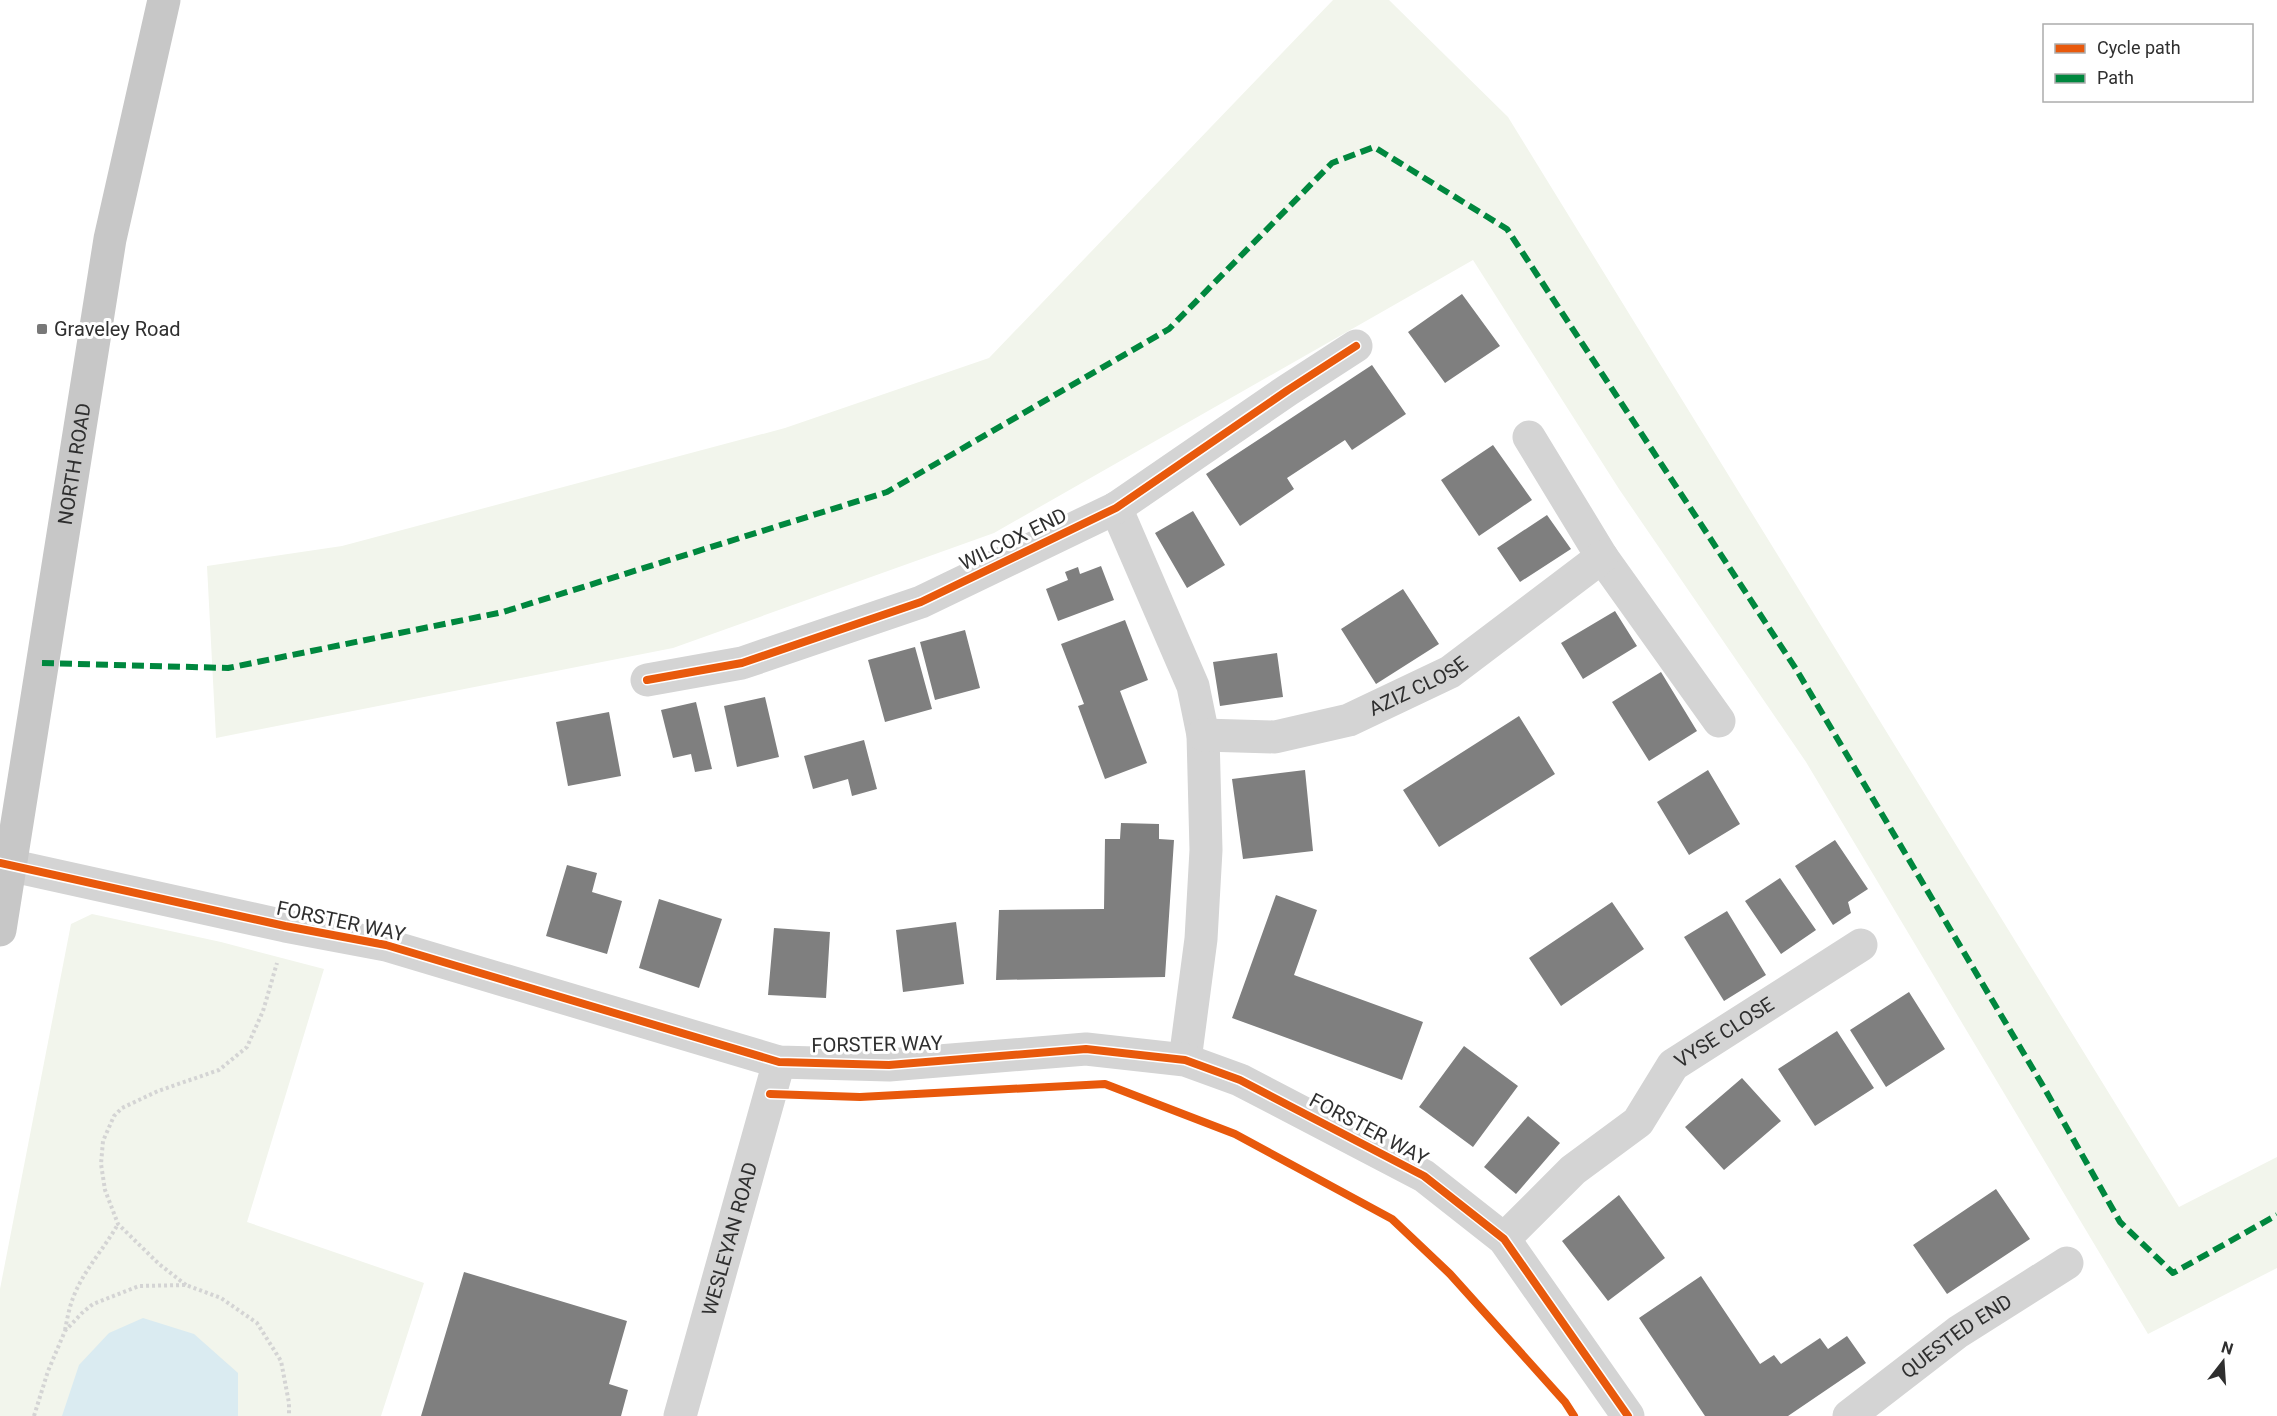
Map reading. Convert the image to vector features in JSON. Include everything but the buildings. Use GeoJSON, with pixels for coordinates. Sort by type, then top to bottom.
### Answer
{"type":"FeatureCollection","features":[{"type":"Feature","properties":{"kind":"main road","name":"NORTH ROAD"},"geometry":{"type":"LineString","coordinates":[[0,930],[5,864],[110,239],[164,0]]}},
{"type":"Feature","properties":{"kind":"street","name":"WILCOX END"},"geometry":{"type":"LineString","coordinates":[[647,680],[742,663],[921,602],[1116,508],[1356,346]]}},
{"type":"Feature","properties":{"kind":"street"},"geometry":{"type":"LineString","coordinates":[[1529,437],[1602,557],[1719,721]]}},
{"type":"Feature","properties":{"kind":"street"},"geometry":{"type":"LineString","coordinates":[[1116,508],[1193,686],[1203,735],[1206,850],[1201,939],[1185,1060]]}},
{"type":"Feature","properties":{"kind":"street","name":"AZIZ CLOSE"},"geometry":{"type":"LineString","coordinates":[[1203,735],[1275,736],[1348,720],[1450,672],[1602,557]]}},
{"type":"Feature","properties":{"kind":"street","name":"FORSTER WAY"},"geometry":{"type":"LineString","coordinates":[[5,864],[285,926],[386,945],[779,1062],[889,1065],[1086,1049],[1185,1060],[1240,1080],[1424,1176],[1504,1239],[1629,1416]]}},
{"type":"Feature","properties":{"kind":"street","name":"VYSE CLOSE"},"geometry":{"type":"LineString","coordinates":[[1504,1239],[1573,1170],[1638,1122],[1673,1065],[1860,945]]}},
{"type":"Feature","properties":{"kind":"street","name":"WESLEYAN ROAD"},"geometry":{"type":"LineString","coordinates":[[680,1416],[779,1062]]}},
{"type":"Feature","properties":{"kind":"street","name":"QUESTED END"},"geometry":{"type":"LineString","coordinates":[[1849,1416],[1958,1332],[2067,1263]]}},
{"type":"Feature","properties":{"kind":"path"},"geometry":{"type":"LineString","coordinates":[[285,926],[267,1002],[247,1047],[219,1070],[130,1102],[114,1116],[103,1141],[101,1164],[105,1190],[118,1224],[159,1264],[186,1285],[220,1298],[257,1323],[281,1361],[289,1403],[289,1416]]}},
{"type":"Feature","properties":{"kind":"path"},"geometry":{"type":"LineString","coordinates":[[34,1416],[64,1331],[73,1298],[118,1224]]}},
{"type":"Feature","properties":{"kind":"path"},"geometry":{"type":"LineString","coordinates":[[64,1331],[93,1304],[139,1286],[186,1285]]}},
{"type":"Feature","properties":{"kind":"shaded area"},"geometry":{"type":"Polygon","coordinates":[[[1333,0],[1389,0],[1508,117],[2179,1207],[2277,1157],[2277,1268],[2148,1334],[1806,762],[1619,489],[1473,260],[994,533],[673,648],[216,738],[207,566],[342,546],[785,428],[989,358],[1333,0]]]}},
{"type":"Feature","properties":{"kind":"shaded area"},"geometry":{"type":"Polygon","coordinates":[[[92,914],[221,942],[324,969],[247,1222],[424,1283],[381,1416],[0,1416],[0,1289],[71,924],[92,914]]]}},
{"type":"Feature","properties":{"kind":"shaded area"},"geometry":{"type":"Polygon","coordinates":[[[143,1318],[194,1334],[238,1373],[238,1416],[62,1416],[79,1365],[109,1333],[143,1318]]]}},
{"type":"Feature","properties":{"kind":"marked path"},"geometry":{"type":"LineString","coordinates":[[42,663],[228,668],[503,612],[887,492],[1169,329],[1332,163],[1374,147],[1507,229],[1796,669],[2046,1091],[2120,1222],[2173,1273],[2277,1215]]}},
{"type":"Feature","properties":{"kind":"cycle path"},"geometry":{"type":"LineString","coordinates":[[647,680],[742,663],[921,602],[1116,508],[1356,346]]}},
{"type":"Feature","properties":{"kind":"cycle path"},"geometry":{"type":"LineString","coordinates":[[0,863],[285,926],[386,945],[779,1062],[889,1065],[1086,1049],[1185,1060],[1240,1080],[1424,1176],[1504,1239],[1628,1416]]}},
{"type":"Feature","properties":{"kind":"cycle path"},"geometry":{"type":"LineString","coordinates":[[770,1094],[860,1097],[1105,1084],[1235,1134],[1392,1219],[1450,1274],[1565,1402],[1574,1416]]}},
{"type":"Feature","properties":{"kind":"place","name":"Graveley Road"},"geometry":{"type":"Point","coordinates":[42,329]}}]}
